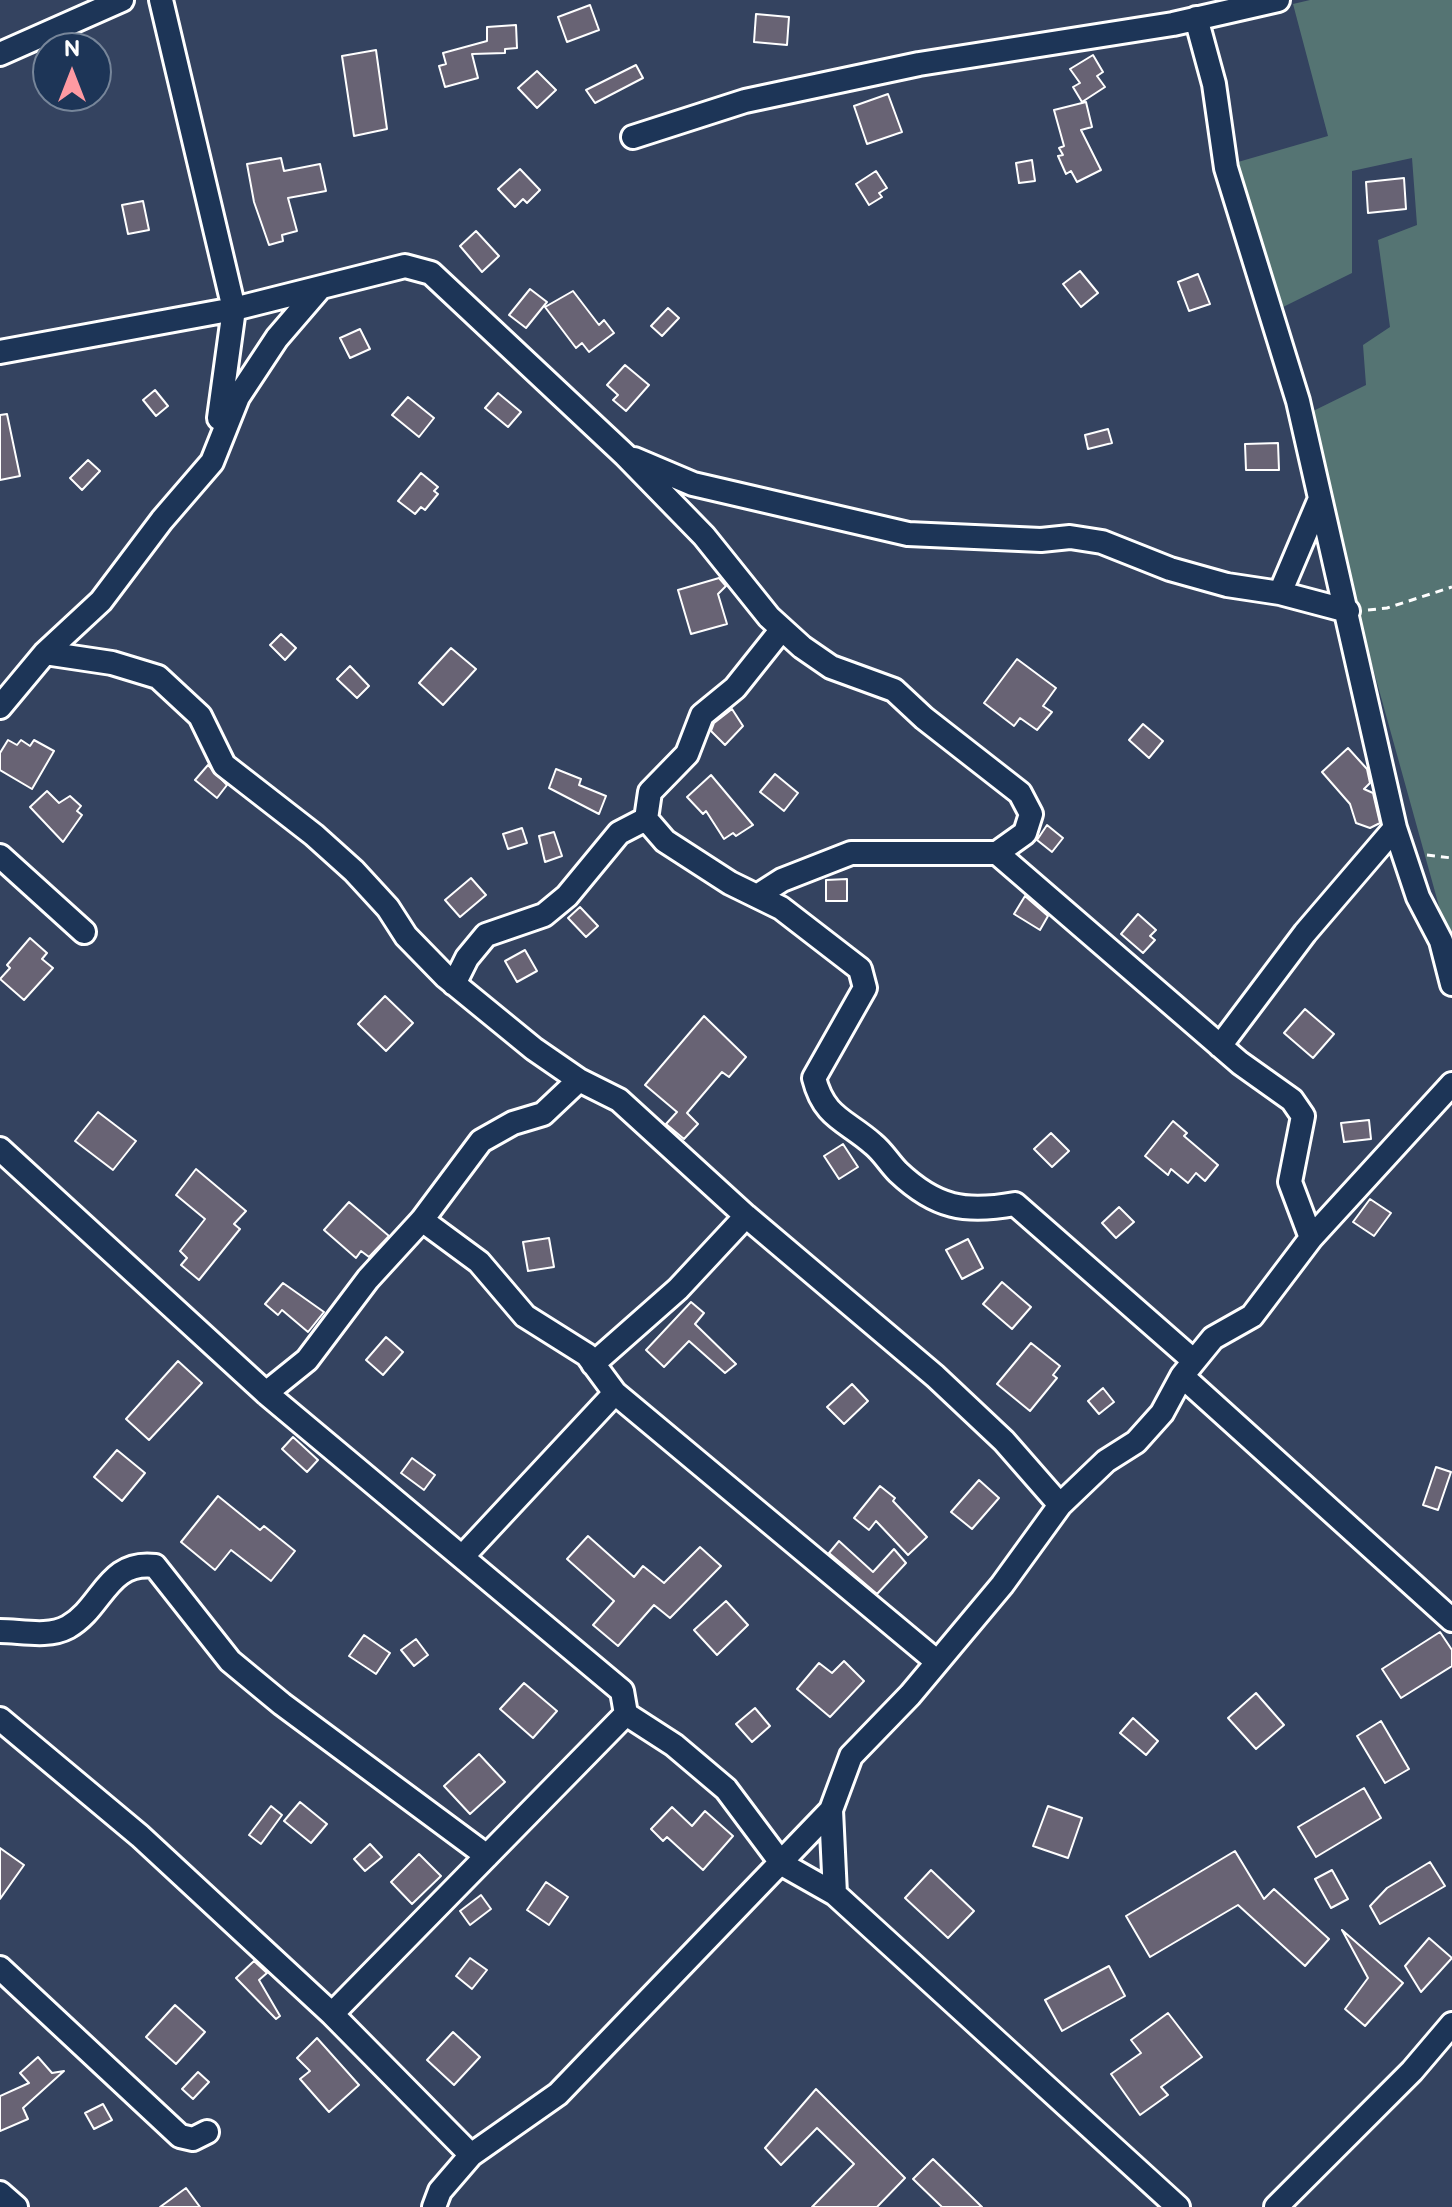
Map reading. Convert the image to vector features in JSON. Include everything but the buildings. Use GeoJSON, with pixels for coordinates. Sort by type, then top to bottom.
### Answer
{"type":"FeatureCollection","features":[{"type":"Feature","properties":{"kind":"street"},"geometry":{"type":"LineString","coordinates":[[1,50],[122,0]]}},
{"type":"Feature","properties":{"kind":"street"},"geometry":{"type":"LineString","coordinates":[[161,0],[234,309],[212,462]]}},
{"type":"Feature","properties":{"kind":"street"},"geometry":{"type":"LineString","coordinates":[[633,137],[745,101],[919,64],[1196,18],[1278,0]]}},
{"type":"Feature","properties":{"kind":"street"},"geometry":{"type":"LineString","coordinates":[[1196,18],[1214,84],[1226,168],[1277,327],[1348,611],[1395,828],[1418,897],[1441,941],[1452,984]]}},
{"type":"Feature","properties":{"kind":"street"},"geometry":{"type":"LineString","coordinates":[[0,352],[234,309],[405,266],[431,273],[625,455],[704,536],[782,629],[831,667],[894,690],[924,718],[1020,793],[1031,814],[1025,833],[997,853],[851,853],[782,880],[757,896]]}},
{"type":"Feature","properties":{"kind":"street"},"geometry":{"type":"LineString","coordinates":[[0,707],[45,653],[101,601],[162,520],[212,462],[238,397],[277,338],[320,288]]}},
{"type":"Feature","properties":{"kind":"street"},"geometry":{"type":"LineString","coordinates":[[625,455],[693,484],[908,534],[1041,540],[1070,537],[1102,542],[1170,569],[1227,585],[1280,593],[1348,611]]}},
{"type":"Feature","properties":{"kind":"street"},"geometry":{"type":"LineString","coordinates":[[1280,593],[1319,501]]}},
{"type":"Feature","properties":{"kind":"street"},"geometry":{"type":"LineString","coordinates":[[782,629],[735,688],[702,715],[687,754],[650,792],[646,819],[665,841],[781,908],[860,969],[865,988],[814,1078],[819,1099],[836,1119],[874,1144],[927,1196],[975,1211],[1015,1204],[1188,1368],[1207,1395],[1452,1620]]}},
{"type":"Feature","properties":{"kind":"street"},"geometry":{"type":"LineString","coordinates":[[45,653],[112,663],[158,677],[200,716],[224,765],[314,835],[354,871],[388,908],[406,936],[454,984],[534,1049],[579,1080],[619,1100],[746,1216],[935,1376],[1004,1441],[1060,1505]]}},
{"type":"Feature","properties":{"kind":"street"},"geometry":{"type":"LineString","coordinates":[[454,984],[467,958],[486,935],[544,915],[567,896],[619,833],[646,819]]}},
{"type":"Feature","properties":{"kind":"street"},"geometry":{"type":"LineString","coordinates":[[1220,1046],[1305,933],[1395,828]]}},
{"type":"Feature","properties":{"kind":"street"},"geometry":{"type":"LineString","coordinates":[[997,853],[1220,1046],[1292,1100],[1303,1116],[1290,1182],[1311,1238]]}},
{"type":"Feature","properties":{"kind":"street"},"geometry":{"type":"LineString","coordinates":[[0,856],[84,932]]}},
{"type":"Feature","properties":{"kind":"street"},"geometry":{"type":"LineString","coordinates":[[266,1393],[307,1360],[368,1279],[422,1220],[481,1141],[513,1123],[543,1114],[579,1080]]}},
{"type":"Feature","properties":{"kind":"street"},"geometry":{"type":"LineString","coordinates":[[434,2207],[440,2191],[471,2155],[558,2094],[831,1810],[851,1756],[910,1695],[935,1660],[1002,1585],[1060,1505],[1106,1461],[1136,1442],[1162,1413],[1188,1368],[1213,1338],[1252,1316],[1311,1238],[1452,1084]]}},
{"type":"Feature","properties":{"kind":"street"},"geometry":{"type":"LineString","coordinates":[[0,1149],[266,1393],[622,1691],[626,1714],[674,1745],[726,1789],[782,1864],[835,1894],[1178,2207]]}},
{"type":"Feature","properties":{"kind":"street"},"geometry":{"type":"LineString","coordinates":[[593,1364],[678,1289],[746,1216]]}},
{"type":"Feature","properties":{"kind":"street"},"geometry":{"type":"LineString","coordinates":[[422,1220],[479,1262],[525,1316],[587,1355],[615,1393],[935,1660]]}},
{"type":"Feature","properties":{"kind":"street"},"geometry":{"type":"LineString","coordinates":[[463,1556],[615,1393]]}},
{"type":"Feature","properties":{"kind":"street"},"geometry":{"type":"LineString","coordinates":[[0,1631],[39,1633],[67,1627],[84,1615],[120,1572],[129,1566],[155,1566],[230,1661],[282,1704],[487,1856]]}},
{"type":"Feature","properties":{"kind":"street"},"geometry":{"type":"LineString","coordinates":[[332,2014],[626,1714]]}},
{"type":"Feature","properties":{"kind":"street"},"geometry":{"type":"LineString","coordinates":[[0,1719],[140,1836],[332,2014],[471,2155]]}},
{"type":"Feature","properties":{"kind":"street"},"geometry":{"type":"LineString","coordinates":[[831,1810],[835,1894]]}},
{"type":"Feature","properties":{"kind":"street"},"geometry":{"type":"LineString","coordinates":[[0,1968],[180,2136],[193,2139],[207,2132]]}},
{"type":"Feature","properties":{"kind":"street"},"geometry":{"type":"LineString","coordinates":[[1276,2207],[1412,2071],[1452,2024]]}},
{"type":"Feature","properties":{"kind":"street"},"geometry":{"type":"LineString","coordinates":[[0,2193],[16,2207]]}},
{"type":"Feature","properties":{"kind":"path"},"geometry":{"type":"LineString","coordinates":[[1348,611],[1387,608],[1452,587]]}},
{"type":"Feature","properties":{"kind":"path"},"geometry":{"type":"LineString","coordinates":[[1403,854],[1452,858]]}},
{"type":"Feature","properties":{"kind":"green space"},"geometry":{"type":"Polygon","coordinates":[[[1310,0],[1452,0],[1452,953],[1303,416],[1366,385],[1363,345],[1390,327],[1378,240],[1417,225],[1412,158],[1352,171],[1352,273],[1281,308],[1238,162],[1328,136],[1293,4],[1310,0]]]}}]}
